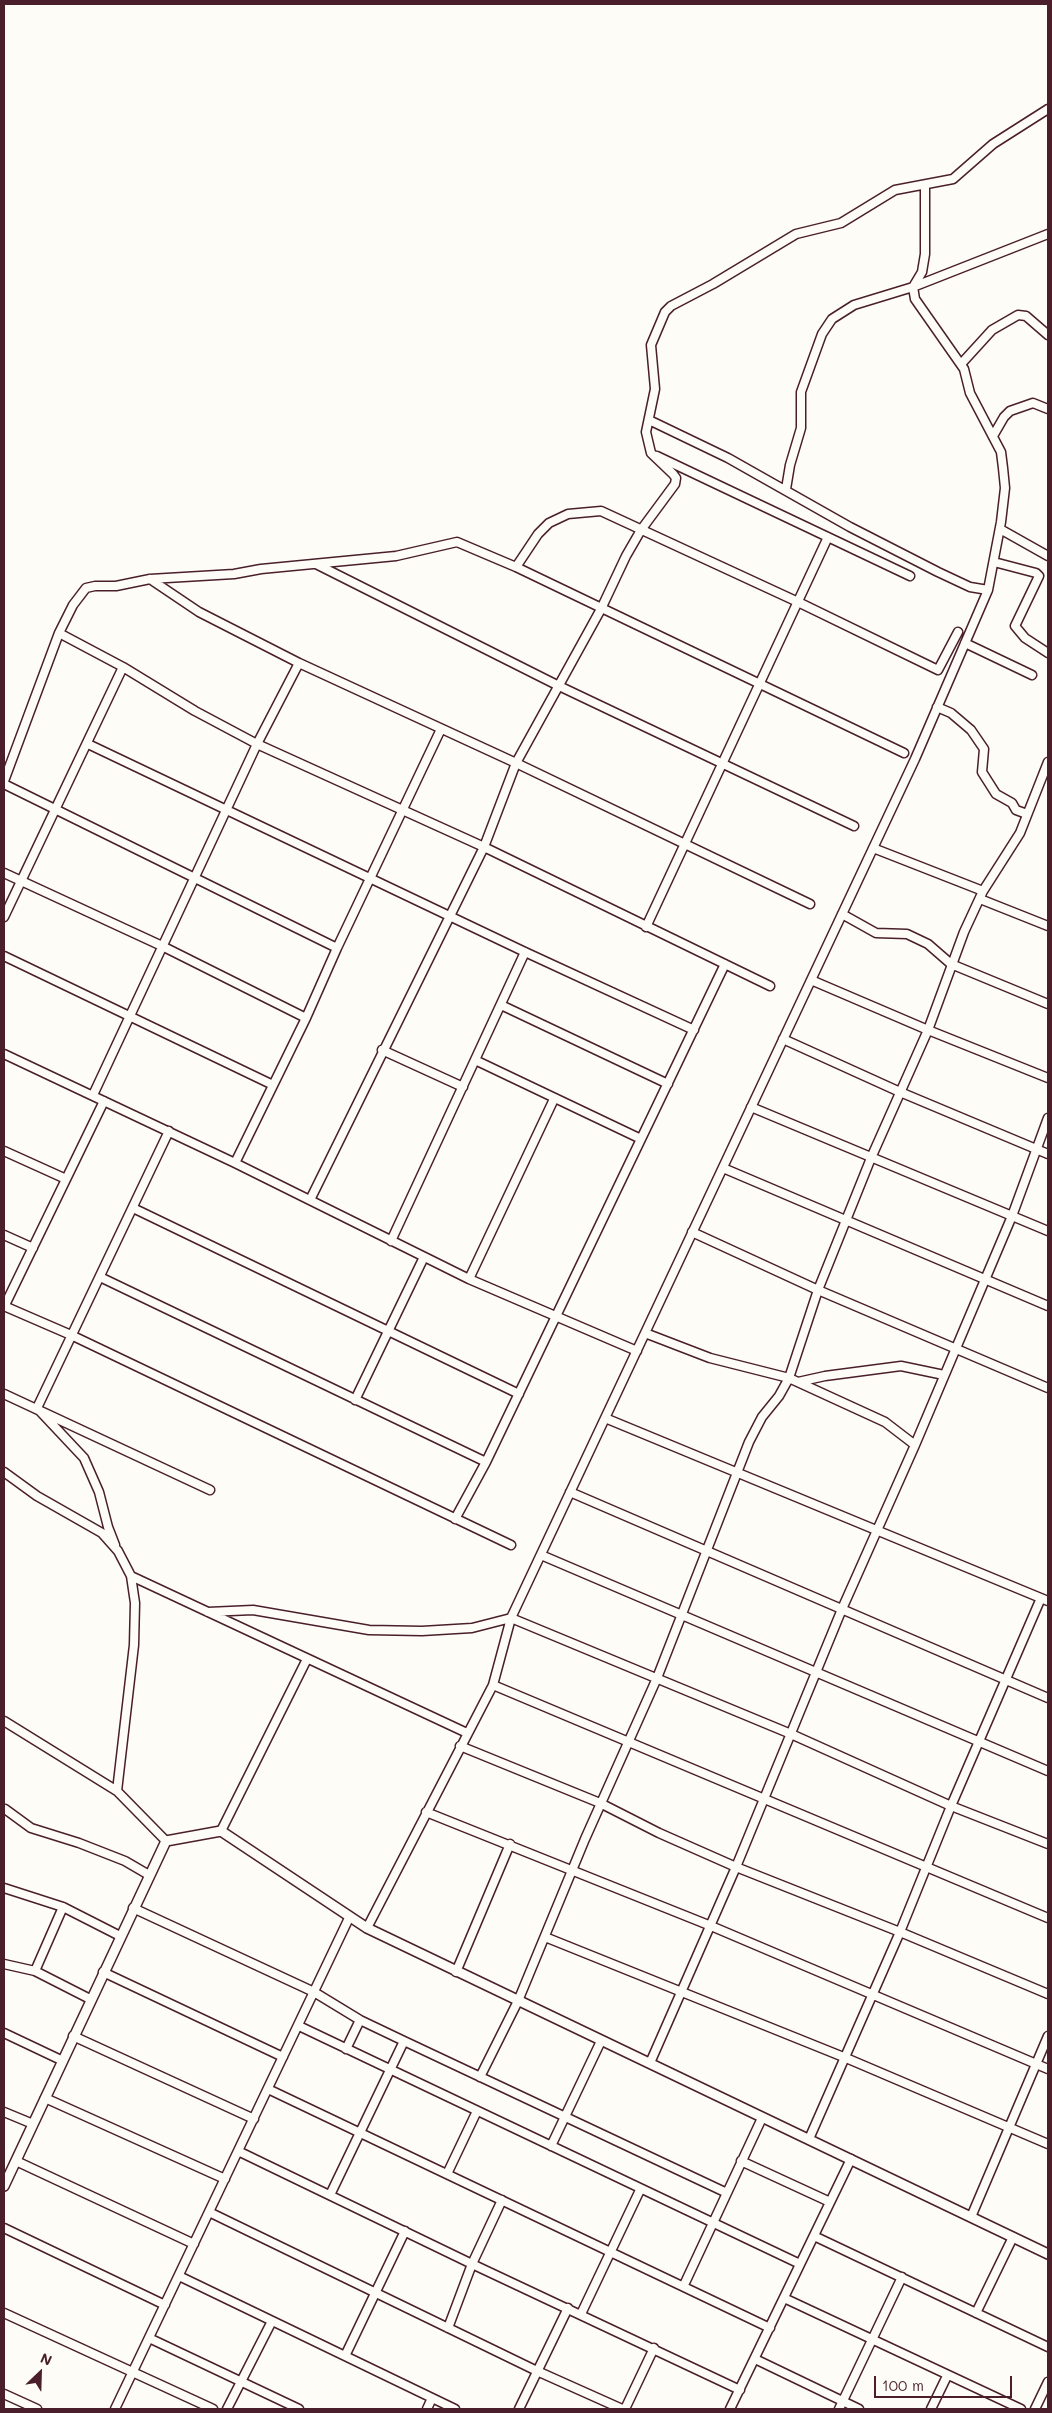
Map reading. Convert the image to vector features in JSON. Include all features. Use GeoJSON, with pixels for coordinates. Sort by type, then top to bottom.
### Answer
{"type":"FeatureCollection","features":[{"type":"Feature","properties":{"kind":"street"},"geometry":{"type":"LineString","coordinates":[[310,1200],[382,1050],[484,846],[516,763],[601,609],[641,530],[675,484],[676,478],[651,453],[646,432],[655,388],[651,345],[660,319],[671,306],[713,284],[796,234],[841,224],[895,190],[952,179],[993,144],[1048,108]]}},
{"type":"Feature","properties":{"kind":"street"},"geometry":{"type":"LineString","coordinates":[[367,1928],[466,1733],[493,1685],[511,1618],[873,848],[988,590],[1000,528],[1005,488],[1000,452],[994,436],[970,393],[961,364],[914,299],[913,287],[923,268],[925,185]]}},
{"type":"Feature","properties":{"kind":"street"},"geometry":{"type":"LineString","coordinates":[[786,489],[790,465],[801,428],[801,392],[827,324],[854,305],[913,287],[1048,234]]}},
{"type":"Feature","properties":{"kind":"street"},"geometry":{"type":"LineString","coordinates":[[961,364],[992,330],[1018,315],[1026,316],[1048,335]]}},
{"type":"Feature","properties":{"kind":"street"},"geometry":{"type":"LineString","coordinates":[[994,436],[1004,417],[1010,411],[1033,403],[1048,409]]}},
{"type":"Feature","properties":{"kind":"street"},"geometry":{"type":"LineString","coordinates":[[649,420],[786,489],[850,527],[945,576],[970,587],[988,590]]}},
{"type":"Feature","properties":{"kind":"street"},"geometry":{"type":"LineString","coordinates":[[651,453],[910,576]]}},
{"type":"Feature","properties":{"kind":"street"},"geometry":{"type":"LineString","coordinates":[[516,567],[538,534],[560,517],[582,511],[601,511],[798,602],[938,670],[958,632]]}},
{"type":"Feature","properties":{"kind":"street"},"geometry":{"type":"LineString","coordinates":[[1000,528],[1048,556]]}},
{"type":"Feature","properties":{"kind":"street"},"geometry":{"type":"LineString","coordinates":[[646,927],[828,537]]}},
{"type":"Feature","properties":{"kind":"street"},"geometry":{"type":"LineString","coordinates":[[337,948],[54,810],[4,783],[59,633],[73,605],[86,588],[116,586],[150,579],[234,574],[314,563],[396,556],[457,542],[516,567],[904,753]]}},
{"type":"Feature","properties":{"kind":"street"},"geometry":{"type":"LineString","coordinates":[[994,562],[1036,573],[1039,576],[1015,626],[1025,638],[1048,653]]}},
{"type":"Feature","properties":{"kind":"street"},"geometry":{"type":"LineString","coordinates":[[314,563],[559,686],[854,826]]}},
{"type":"Feature","properties":{"kind":"street"},"geometry":{"type":"LineString","coordinates":[[150,579],[199,612],[299,663],[516,763],[810,904]]}},
{"type":"Feature","properties":{"kind":"street"},"geometry":{"type":"LineString","coordinates":[[59,633],[123,667],[195,711],[257,744],[484,846],[646,927],[770,986]]}},
{"type":"Feature","properties":{"kind":"street"},"geometry":{"type":"LineString","coordinates":[[965,643],[1032,675]]}},
{"type":"Feature","properties":{"kind":"street"},"geometry":{"type":"LineString","coordinates":[[93,1095],[257,744],[299,663]]}},
{"type":"Feature","properties":{"kind":"street"},"geometry":{"type":"LineString","coordinates":[[4,917],[123,667]]}},
{"type":"Feature","properties":{"kind":"street"},"geometry":{"type":"LineString","coordinates":[[937,707],[951,713],[971,730],[984,749],[982,772],[996,794],[1012,803],[1016,810],[1027,814]]}},
{"type":"Feature","properties":{"kind":"street"},"geometry":{"type":"LineString","coordinates":[[235,1162],[306,1018],[337,948],[404,811],[441,729]]}},
{"type":"Feature","properties":{"kind":"street"},"geometry":{"type":"LineString","coordinates":[[88,744],[525,952],[694,1030]]}},
{"type":"Feature","properties":{"kind":"street"},"geometry":{"type":"LineString","coordinates":[[480,2077],[518,2001],[627,1740],[657,1678],[681,1614],[762,1417],[779,1396],[789,1378],[818,1290],[871,1158],[928,1030],[951,964],[998,864],[1013,846],[1048,762]]}},
{"type":"Feature","properties":{"kind":"street"},"geometry":{"type":"LineString","coordinates":[[1040,782],[1048,787]]}},
{"type":"Feature","properties":{"kind":"street"},"geometry":{"type":"LineString","coordinates":[[873,848],[1048,926]]}},
{"type":"Feature","properties":{"kind":"street"},"geometry":{"type":"LineString","coordinates":[[4,873],[162,946],[306,1018]]}},
{"type":"Feature","properties":{"kind":"street"},"geometry":{"type":"LineString","coordinates":[[842,914],[876,933],[907,934],[928,944],[951,964],[1048,1004]]}},
{"type":"Feature","properties":{"kind":"street"},"geometry":{"type":"LineString","coordinates":[[391,1241],[525,952]]}},
{"type":"Feature","properties":{"kind":"street"},"geometry":{"type":"LineString","coordinates":[[4,956],[273,1085]]}},
{"type":"Feature","properties":{"kind":"street"},"geometry":{"type":"LineString","coordinates":[[455,1518],[486,1462],[725,964]]}},
{"type":"Feature","properties":{"kind":"street"},"geometry":{"type":"LineString","coordinates":[[811,980],[1048,1078]]}},
{"type":"Feature","properties":{"kind":"street"},"geometry":{"type":"LineString","coordinates":[[501,1005],[668,1084]]}},
{"type":"Feature","properties":{"kind":"street"},"geometry":{"type":"LineString","coordinates":[[783,1039],[900,1092],[1048,1154]]}},
{"type":"Feature","properties":{"kind":"street"},"geometry":{"type":"LineString","coordinates":[[382,1050],[463,1087]]}},
{"type":"Feature","properties":{"kind":"street"},"geometry":{"type":"LineString","coordinates":[[4,1054],[235,1162],[469,1279],[557,1315],[637,1351]]}},
{"type":"Feature","properties":{"kind":"street"},"geometry":{"type":"LineString","coordinates":[[475,1060],[641,1139]]}},
{"type":"Feature","properties":{"kind":"street"},"geometry":{"type":"LineString","coordinates":[[469,1279],[554,1099]]}},
{"type":"Feature","properties":{"kind":"street"},"geometry":{"type":"LineString","coordinates":[[104,1101],[4,1306],[72,1335],[511,1545]]}},
{"type":"Feature","properties":{"kind":"street"},"geometry":{"type":"LineString","coordinates":[[751,1107],[1048,1231]]}},
{"type":"Feature","properties":{"kind":"street"},"geometry":{"type":"LineString","coordinates":[[650,2063],[711,1926],[842,1609],[915,1445],[954,1349],[1012,1216],[1035,1148],[1048,1118]]}},
{"type":"Feature","properties":{"kind":"street"},"geometry":{"type":"LineString","coordinates":[[37,1408],[169,1131]]}},
{"type":"Feature","properties":{"kind":"street"},"geometry":{"type":"LineString","coordinates":[[4,1150],[66,1179]]}},
{"type":"Feature","properties":{"kind":"street"},"geometry":{"type":"LineString","coordinates":[[723,1168],[1048,1306]]}},
{"type":"Feature","properties":{"kind":"street"},"geometry":{"type":"LineString","coordinates":[[133,1208],[519,1394]]}},
{"type":"Feature","properties":{"kind":"street"},"geometry":{"type":"LineString","coordinates":[[692,1232],[818,1290],[1048,1388]]}},
{"type":"Feature","properties":{"kind":"street"},"geometry":{"type":"LineString","coordinates":[[4,1235],[33,1248]]}},
{"type":"Feature","properties":{"kind":"street"},"geometry":{"type":"LineString","coordinates":[[355,1400],[424,1257]]}},
{"type":"Feature","properties":{"kind":"street"},"geometry":{"type":"LineString","coordinates":[[100,1276],[486,1462]]}},
{"type":"Feature","properties":{"kind":"street"},"geometry":{"type":"LineString","coordinates":[[645,1333],[710,1358],[789,1378],[885,1422],[915,1445]]}},
{"type":"Feature","properties":{"kind":"street"},"geometry":{"type":"LineString","coordinates":[[798,1382],[825,1376],[901,1366],[944,1375]]}},
{"type":"Feature","properties":{"kind":"street"},"geometry":{"type":"LineString","coordinates":[[4,1394],[210,1490]]}},
{"type":"Feature","properties":{"kind":"street"},"geometry":{"type":"LineString","coordinates":[[37,1408],[84,1458],[98,1492],[108,1528],[131,1576],[135,1603],[134,1645],[117,1791]]}},
{"type":"Feature","properties":{"kind":"street"},"geometry":{"type":"LineString","coordinates":[[605,1418],[737,1475],[1045,1600],[978,1742],[900,1932],[809,2140]]}},
{"type":"Feature","properties":{"kind":"street"},"geometry":{"type":"LineString","coordinates":[[4,1472],[38,1496],[102,1533],[118,1551]]}},
{"type":"Feature","properties":{"kind":"street"},"geometry":{"type":"LineString","coordinates":[[570,1492],[1048,1698]]}},
{"type":"Feature","properties":{"kind":"street"},"geometry":{"type":"LineString","coordinates":[[541,1555],[1048,1771]]}},
{"type":"Feature","properties":{"kind":"street"},"geometry":{"type":"LineString","coordinates":[[131,1576],[466,1733]]}},
{"type":"Feature","properties":{"kind":"street"},"geometry":{"type":"LineString","coordinates":[[208,1612],[253,1610],[369,1630],[422,1632],[472,1628],[511,1618],[790,1734],[951,1806],[1048,1844]]}},
{"type":"Feature","properties":{"kind":"street"},"geometry":{"type":"LineString","coordinates":[[221,1831],[306,1659]]}},
{"type":"Feature","properties":{"kind":"street"},"geometry":{"type":"LineString","coordinates":[[493,1685],[1048,1918]]}},
{"type":"Feature","properties":{"kind":"street"},"geometry":{"type":"LineString","coordinates":[[4,1721],[117,1791],[166,1841]]}},
{"type":"Feature","properties":{"kind":"street"},"geometry":{"type":"LineString","coordinates":[[460,1746],[600,1804],[659,1833],[736,1867],[900,1932],[1048,1994]]}},
{"type":"Feature","properties":{"kind":"street"},"geometry":{"type":"LineString","coordinates":[[5,1809],[31,1828],[126,1861],[149,1875]]}},
{"type":"Feature","properties":{"kind":"street"},"geometry":{"type":"LineString","coordinates":[[426,1812],[711,1926],[1048,2068]]}},
{"type":"Feature","properties":{"kind":"street"},"geometry":{"type":"LineString","coordinates":[[166,1841],[221,1831],[367,1928],[1048,2254]]}},
{"type":"Feature","properties":{"kind":"street"},"geometry":{"type":"LineString","coordinates":[[4,2186],[61,2060],[166,1841]]}},
{"type":"Feature","properties":{"kind":"street"},"geometry":{"type":"LineString","coordinates":[[456,1972],[510,1844]]}},
{"type":"Feature","properties":{"kind":"street"},"geometry":{"type":"LineString","coordinates":[[4,1888],[63,1907],[120,1936]]}},
{"type":"Feature","properties":{"kind":"street"},"geometry":{"type":"LineString","coordinates":[[35,1970],[63,1907]]}},
{"type":"Feature","properties":{"kind":"street"},"geometry":{"type":"LineString","coordinates":[[133,1908],[314,1992],[360,2020],[727,2193]]}},
{"type":"Feature","properties":{"kind":"street"},"geometry":{"type":"LineString","coordinates":[[115,2409],[350,1918]]}},
{"type":"Feature","properties":{"kind":"street"},"geometry":{"type":"LineString","coordinates":[[545,1937],[846,2058],[1048,2144]]}},
{"type":"Feature","properties":{"kind":"street"},"geometry":{"type":"LineString","coordinates":[[4,1964],[35,1970],[90,1999]]}},
{"type":"Feature","properties":{"kind":"street"},"geometry":{"type":"LineString","coordinates":[[103,1972],[283,2057]]}},
{"type":"Feature","properties":{"kind":"street"},"geometry":{"type":"LineString","coordinates":[[346,2049],[360,2020]]}},
{"type":"Feature","properties":{"kind":"street"},"geometry":{"type":"LineString","coordinates":[[299,2026],[640,2190],[800,2264]]}},
{"type":"Feature","properties":{"kind":"street"},"geometry":{"type":"LineString","coordinates":[[4,2033],[61,2060]]}},
{"type":"Feature","properties":{"kind":"street"},"geometry":{"type":"LineString","coordinates":[[73,2036],[254,2119]]}},
{"type":"Feature","properties":{"kind":"street"},"geometry":{"type":"LineString","coordinates":[[971,2217],[1011,2128],[1048,2036]]}},
{"type":"Feature","properties":{"kind":"street"},"geometry":{"type":"LineString","coordinates":[[330,2195],[404,2041]]}},
{"type":"Feature","properties":{"kind":"street"},"geometry":{"type":"LineString","coordinates":[[551,2146],[601,2041]]}},
{"type":"Feature","properties":{"kind":"street"},"geometry":{"type":"LineString","coordinates":[[268,2090],[610,2252],[684,2285],[770,2328]]}},
{"type":"Feature","properties":{"kind":"street"},"geometry":{"type":"LineString","coordinates":[[45,2098],[224,2179]]}},
{"type":"Feature","properties":{"kind":"street"},"geometry":{"type":"LineString","coordinates":[[447,2174],[477,2111]]}},
{"type":"Feature","properties":{"kind":"street"},"geometry":{"type":"LineString","coordinates":[[4,2112],[33,2124]]}},
{"type":"Feature","properties":{"kind":"street"},"geometry":{"type":"LineString","coordinates":[[684,2285],[762,2118]]}},
{"type":"Feature","properties":{"kind":"street"},"geometry":{"type":"LineString","coordinates":[[238,2152],[740,2390]]}},
{"type":"Feature","properties":{"kind":"street"},"geometry":{"type":"LineString","coordinates":[[730,2409],[851,2159]]}},
{"type":"Feature","properties":{"kind":"street"},"geometry":{"type":"LineString","coordinates":[[16,2161],[194,2244]]}},
{"type":"Feature","properties":{"kind":"street"},"geometry":{"type":"LineString","coordinates":[[742,2161],[830,2202]]}},
{"type":"Feature","properties":{"kind":"street"},"geometry":{"type":"LineString","coordinates":[[581,2314],[640,2190]]}},
{"type":"Feature","properties":{"kind":"street"},"geometry":{"type":"LineString","coordinates":[[448,2328],[472,2264],[502,2200]]}},
{"type":"Feature","properties":{"kind":"street"},"geometry":{"type":"LineString","coordinates":[[209,2212],[537,2371],[624,2409],[654,2348]]}},
{"type":"Feature","properties":{"kind":"street"},"geometry":{"type":"LineString","coordinates":[[4,2228],[165,2305]]}},
{"type":"Feature","properties":{"kind":"street"},"geometry":{"type":"LineString","coordinates":[[346,2356],[405,2231]]}},
{"type":"Feature","properties":{"kind":"street"},"geometry":{"type":"LineString","coordinates":[[814,2236],[1048,2347]]}},
{"type":"Feature","properties":{"kind":"street"},"geometry":{"type":"LineString","coordinates":[[976,2313],[1013,2237]]}},
{"type":"Feature","properties":{"kind":"street"},"geometry":{"type":"LineString","coordinates":[[179,2276],[456,2409]]}},
{"type":"Feature","properties":{"kind":"street"},"geometry":{"type":"LineString","coordinates":[[839,2409],[902,2277]]}},
{"type":"Feature","properties":{"kind":"street"},"geometry":{"type":"LineString","coordinates":[[784,2298],[947,2376],[1021,2409]]}},
{"type":"Feature","properties":{"kind":"street"},"geometry":{"type":"LineString","coordinates":[[519,2409],[568,2308]]}},
{"type":"Feature","properties":{"kind":"street"},"geometry":{"type":"LineString","coordinates":[[4,2313],[213,2409]]}},
{"type":"Feature","properties":{"kind":"street"},"geometry":{"type":"LineString","coordinates":[[227,2409],[272,2321]]}},
{"type":"Feature","properties":{"kind":"street"},"geometry":{"type":"LineString","coordinates":[[149,2338],[299,2409]]}},
{"type":"Feature","properties":{"kind":"street"},"geometry":{"type":"LineString","coordinates":[[755,2359],[859,2409]]}},
{"type":"Feature","properties":{"kind":"street"},"geometry":{"type":"LineString","coordinates":[[931,2409],[947,2376]]}},
{"type":"Feature","properties":{"kind":"street"},"geometry":{"type":"LineString","coordinates":[[1035,2409],[1048,2382]]}},
{"type":"Feature","properties":{"kind":"street"},"geometry":{"type":"LineString","coordinates":[[4,2394],[37,2409]]}},
{"type":"Feature","properties":{"kind":"street"},"geometry":{"type":"LineString","coordinates":[[427,2409],[432,2398]]}}]}
